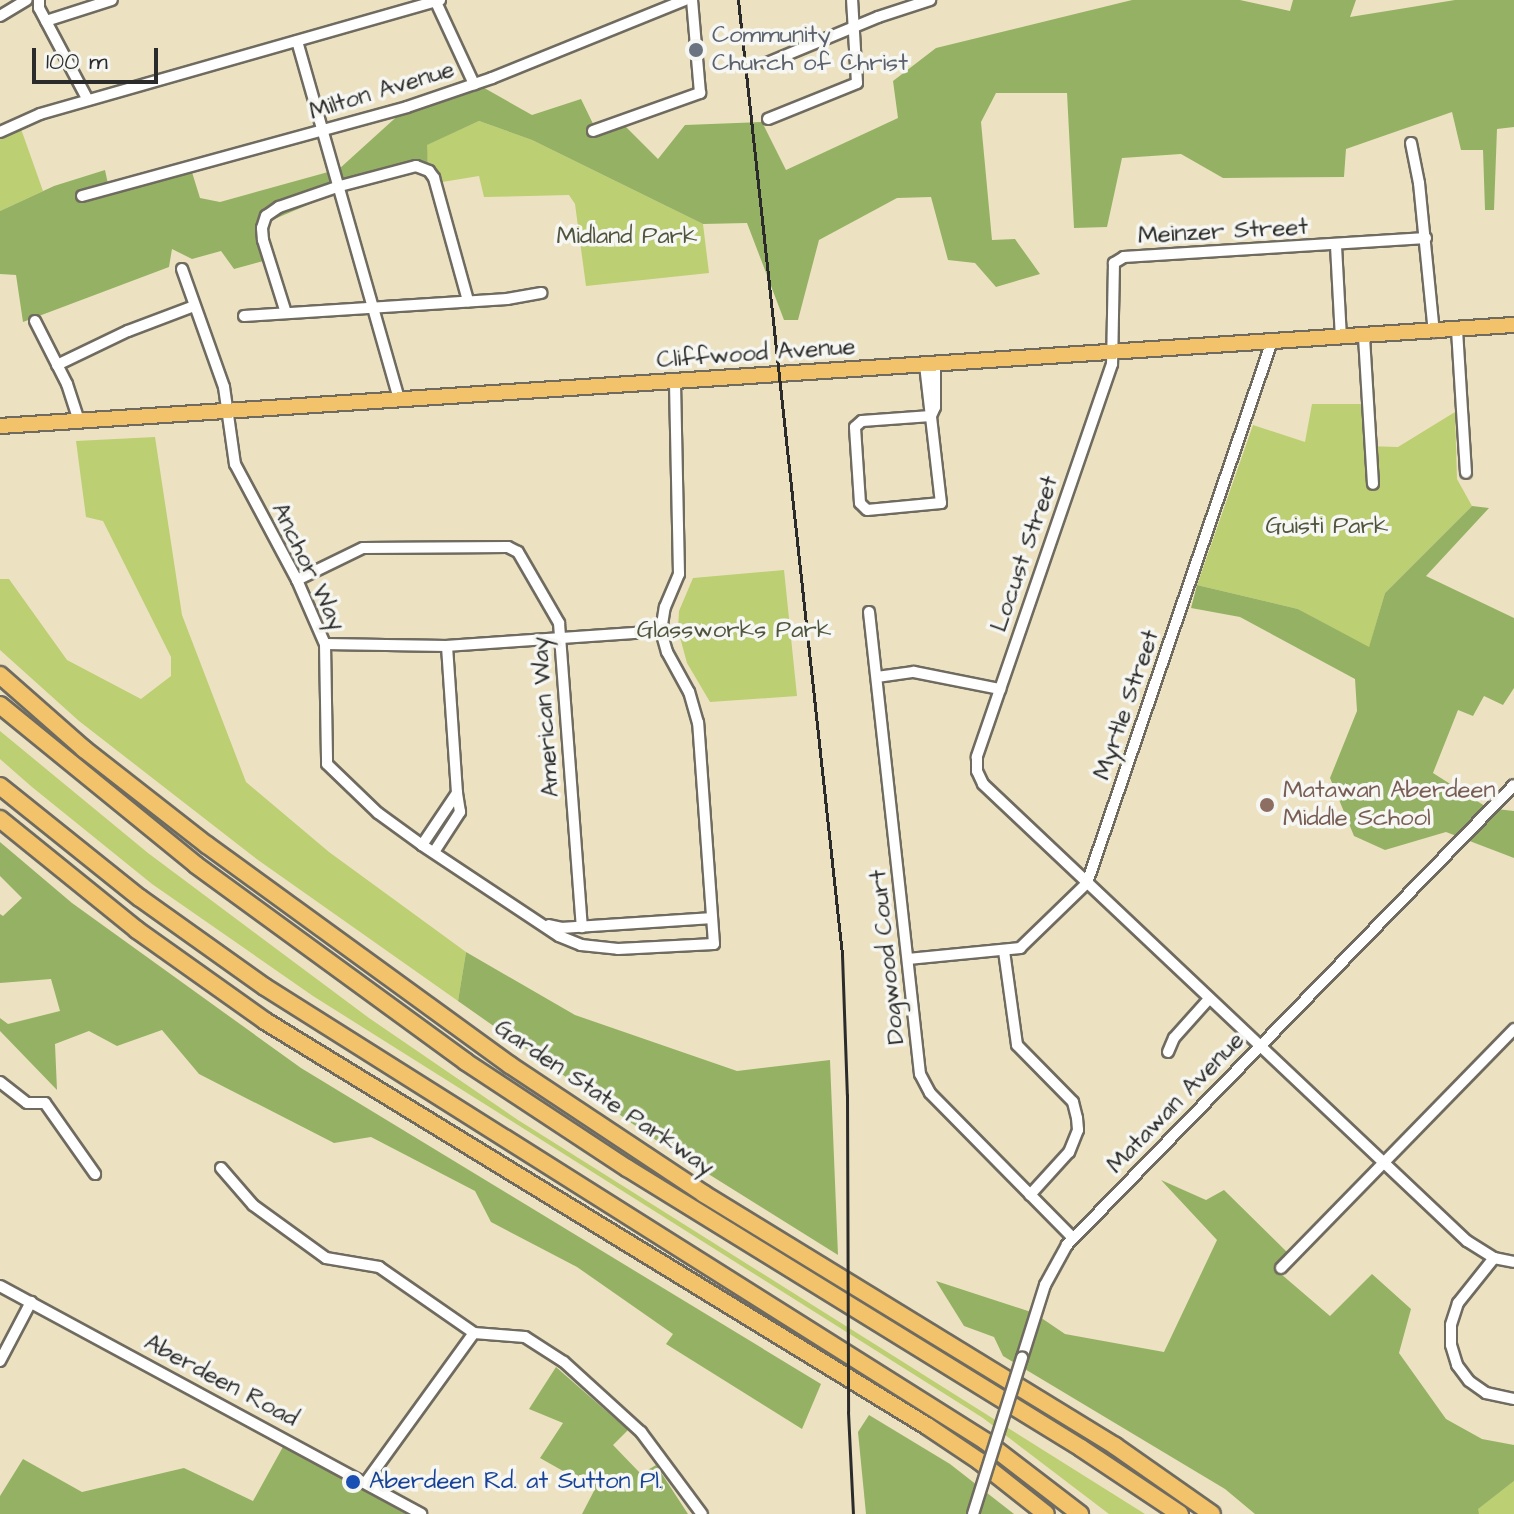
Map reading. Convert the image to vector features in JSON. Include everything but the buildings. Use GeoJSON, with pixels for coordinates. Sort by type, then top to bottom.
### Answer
{"type":"FeatureCollection","features":[{"type":"Feature","properties":{"kind":"highway","name":"Garden State Parkway"},"geometry":{"type":"LineString","coordinates":[[0,675],[84,749],[207,845],[510,1065],[743,1219],[1115,1446],[1212,1514]]}},
{"type":"Feature","properties":{"kind":"highway","name":"Garden State Parkway"},"geometry":{"type":"LineString","coordinates":[[0,705],[206,872],[466,1062],[627,1168],[1081,1448],[1180,1514]]}},
{"type":"Feature","properties":{"kind":"highway"},"geometry":{"type":"LineString","coordinates":[[0,786],[115,879],[241,971],[985,1441],[1080,1514]]}},
{"type":"Feature","properties":{"kind":"highway"},"geometry":{"type":"LineString","coordinates":[[0,819],[137,930],[265,1021],[927,1426],[979,1461],[1046,1514]]}},
{"type":"Feature","properties":{"kind":"main road","name":"Cliffwood Avenue"},"geometry":{"type":"LineString","coordinates":[[0,426],[1271,344],[1514,325]]}},
{"type":"Feature","properties":{"kind":"street"},"geometry":{"type":"LineString","coordinates":[[0,16],[27,0]]}},
{"type":"Feature","properties":{"kind":"street"},"geometry":{"type":"LineString","coordinates":[[39,0],[46,21],[88,100]]}},
{"type":"Feature","properties":{"kind":"street"},"geometry":{"type":"LineString","coordinates":[[46,21],[112,0]]}},
{"type":"Feature","properties":{"kind":"street"},"geometry":{"type":"LineString","coordinates":[[0,132],[40,114],[437,0],[474,84]]}},
{"type":"Feature","properties":{"kind":"street","name":"Milton Avenue"},"geometry":{"type":"LineString","coordinates":[[82,196],[324,130],[474,84],[685,0]]}},
{"type":"Feature","properties":{"kind":"street"},"geometry":{"type":"LineString","coordinates":[[593,131],[700,93],[692,0]]}},
{"type":"Feature","properties":{"kind":"street"},"geometry":{"type":"LineString","coordinates":[[768,119],[857,83],[852,0]]}},
{"type":"Feature","properties":{"kind":"street"},"geometry":{"type":"LineString","coordinates":[[767,63],[930,0]]}},
{"type":"Feature","properties":{"kind":"street"},"geometry":{"type":"LineString","coordinates":[[297,41],[376,307],[399,400]]}},
{"type":"Feature","properties":{"kind":"street"},"geometry":{"type":"LineString","coordinates":[[1411,143],[1426,238],[1434,332]]}},
{"type":"Feature","properties":{"kind":"street"},"geometry":{"type":"LineString","coordinates":[[286,313],[263,240],[264,221],[279,207],[340,186],[423,167],[434,178],[468,301]]}},
{"type":"Feature","properties":{"kind":"street","name":"Meinzer Street"},"geometry":{"type":"LineString","coordinates":[[1115,353],[1111,274],[1114,263],[1120,259],[1426,238]]}},
{"type":"Feature","properties":{"kind":"street"},"geometry":{"type":"LineString","coordinates":[[1336,246],[1341,338]]}},
{"type":"Feature","properties":{"kind":"street","name":"Anchor Way"},"geometry":{"type":"LineString","coordinates":[[182,269],[221,380],[235,464],[297,580],[325,644],[327,764],[378,813],[559,936],[593,947],[618,949],[714,944],[712,918],[582,927],[543,924]]}},
{"type":"Feature","properties":{"kind":"street"},"geometry":{"type":"LineString","coordinates":[[244,316],[541,293]]}},
{"type":"Feature","properties":{"kind":"street"},"geometry":{"type":"LineString","coordinates":[[57,365],[128,331],[194,306]]}},
{"type":"Feature","properties":{"kind":"street"},"geometry":{"type":"LineString","coordinates":[[35,321],[57,365],[79,421]]}},
{"type":"Feature","properties":{"kind":"street"},"geometry":{"type":"LineString","coordinates":[[1457,330],[1466,473]]}},
{"type":"Feature","properties":{"kind":"street"},"geometry":{"type":"LineString","coordinates":[[1364,337],[1373,484]]}},
{"type":"Feature","properties":{"kind":"street","name":"Myrtle Street"},"geometry":{"type":"LineString","coordinates":[[908,959],[1020,948],[1087,883],[1271,344]]}},
{"type":"Feature","properties":{"kind":"street","name":"Locust Street"},"geometry":{"type":"LineString","coordinates":[[1087,883],[983,784],[976,768],[1115,353]]}},
{"type":"Feature","properties":{"kind":"street"},"geometry":{"type":"LineString","coordinates":[[930,364],[931,416],[941,503],[867,510],[860,503],[855,427],[862,421],[931,416]]}},
{"type":"Feature","properties":{"kind":"street"},"geometry":{"type":"LineString","coordinates":[[675,382],[679,574],[665,607],[661,631],[667,652],[689,692],[698,723],[712,918]]}},
{"type":"Feature","properties":{"kind":"street","name":"American Way"},"geometry":{"type":"LineString","coordinates":[[297,580],[363,548],[508,547],[518,552],[559,623],[582,927]]}},
{"type":"Feature","properties":{"kind":"street","name":"Dogwood Court"},"geometry":{"type":"LineString","coordinates":[[869,612],[920,1074],[930,1093],[1073,1238]]}},
{"type":"Feature","properties":{"kind":"street"},"geometry":{"type":"LineString","coordinates":[[325,644],[447,646],[661,631]]}},
{"type":"Feature","properties":{"kind":"street"},"geometry":{"type":"LineString","coordinates":[[434,852],[460,812],[447,646]]}},
{"type":"Feature","properties":{"kind":"street"},"geometry":{"type":"LineString","coordinates":[[877,677],[914,672],[1000,689]]}},
{"type":"Feature","properties":{"kind":"street","name":"Matawan Avenue"},"geometry":{"type":"LineString","coordinates":[[973,1514],[1052,1268],[1073,1238],[1514,785]]}},
{"type":"Feature","properties":{"kind":"street"},"geometry":{"type":"LineString","coordinates":[[422,845],[457,793]]}},
{"type":"Feature","properties":{"kind":"street"},"geometry":{"type":"LineString","coordinates":[[1087,883],[1467,1241],[1494,1258],[1514,1262]]}},
{"type":"Feature","properties":{"kind":"street"},"geometry":{"type":"LineString","coordinates":[[1004,951],[1017,1045],[1073,1102],[1077,1118],[1078,1130],[1069,1152],[1030,1195]]}},
{"type":"Feature","properties":{"kind":"street"},"geometry":{"type":"LineString","coordinates":[[1168,1052],[1174,1038],[1208,1000]]}},
{"type":"Feature","properties":{"kind":"street"},"geometry":{"type":"LineString","coordinates":[[1281,1268],[1514,1029]]}},
{"type":"Feature","properties":{"kind":"street"},"geometry":{"type":"LineString","coordinates":[[0,1082],[27,1103],[45,1103],[95,1174]]}},
{"type":"Feature","properties":{"kind":"street"},"geometry":{"type":"LineString","coordinates":[[221,1168],[253,1205],[326,1258],[379,1267],[474,1333],[525,1337],[564,1362],[641,1432],[702,1514]]}},
{"type":"Feature","properties":{"kind":"street"},"geometry":{"type":"LineString","coordinates":[[1494,1258],[1458,1303],[1451,1325],[1451,1345],[1457,1365],[1469,1381],[1486,1393],[1514,1399]]}},
{"type":"Feature","properties":{"kind":"street","name":"Aberdeen Road"},"geometry":{"type":"LineString","coordinates":[[0,1286],[421,1514]]}},
{"type":"Feature","properties":{"kind":"street"},"geometry":{"type":"LineString","coordinates":[[0,1361],[31,1302]]}},
{"type":"Feature","properties":{"kind":"street"},"geometry":{"type":"LineString","coordinates":[[366,1482],[474,1333]]}},
{"type":"Feature","properties":{"kind":"green space"},"geometry":{"type":"Polygon","coordinates":[[[1132,0],[1240,0],[1290,11],[1293,0],[1356,0],[1350,17],[1455,0],[1514,0],[1514,127],[1497,129],[1494,210],[1485,210],[1483,150],[1461,150],[1452,112],[1346,149],[1344,177],[1223,178],[1181,154],[1122,158],[1107,227],[1074,228],[1067,93],[996,93],[981,122],[992,240],[1015,239],[1040,274],[996,287],[975,263],[948,260],[931,197],[897,198],[819,240],[798,320],[784,320],[747,223],[703,224],[532,140],[479,121],[427,145],[428,168],[343,190],[265,223],[271,259],[234,269],[221,251],[192,259],[172,249],[169,267],[23,322],[16,275],[0,274],[0,211],[54,186],[105,170],[108,184],[191,169],[200,198],[220,202],[339,169],[403,111],[479,85],[532,115],[581,99],[597,132],[623,124],[658,159],[685,125],[762,122],[786,170],[898,118],[893,81],[936,48],[1132,0]]]}},
{"type":"Feature","properties":{"kind":"green space","name":"Midland Park"},"geometry":{"type":"Polygon","coordinates":[[[479,121],[532,140],[703,224],[709,273],[586,286],[575,204],[569,195],[484,197],[479,176],[442,182],[428,163],[426,145],[479,121]]]}},
{"type":"Feature","properties":{"kind":"green space"},"geometry":{"type":"Polygon","coordinates":[[[21,129],[43,191],[0,211],[0,139],[21,129]]]}},
{"type":"Feature","properties":{"kind":"green space","name":"Guisti Park"},"geometry":{"type":"Polygon","coordinates":[[[1312,404],[1365,404],[1366,446],[1398,447],[1455,412],[1457,479],[1472,506],[1385,593],[1369,648],[1298,609],[1197,585],[1253,425],[1305,442],[1312,404]]]}},
{"type":"Feature","properties":{"kind":"green space"},"geometry":{"type":"Polygon","coordinates":[[[155,437],[182,615],[246,782],[329,852],[466,952],[458,1001],[258,860],[79,721],[0,650],[0,579],[9,579],[67,660],[141,699],[171,676],[171,657],[103,521],[86,517],[76,441],[155,437]]]}},
{"type":"Feature","properties":{"kind":"green space"},"geometry":{"type":"Polygon","coordinates":[[[1472,506],[1489,508],[1426,576],[1514,618],[1514,688],[1503,705],[1484,696],[1473,716],[1458,710],[1433,773],[1488,808],[1514,811],[1514,858],[1446,832],[1385,850],[1354,836],[1330,778],[1357,711],[1355,679],[1240,617],[1191,608],[1197,585],[1298,609],[1369,647],[1385,593],[1472,506]]]}},
{"type":"Feature","properties":{"kind":"green space","name":"Glassworks Park"},"geometry":{"type":"Polygon","coordinates":[[[784,570],[797,696],[710,702],[687,663],[678,630],[679,611],[693,578],[784,570]]]}},
{"type":"Feature","properties":{"kind":"green space"},"geometry":{"type":"Polygon","coordinates":[[[0,731],[148,853],[369,1018],[518,1120],[1145,1514],[1109,1514],[983,1418],[313,996],[152,884],[32,787],[0,759],[0,731]]]}},
{"type":"Feature","properties":{"kind":"green space"},"geometry":{"type":"Polygon","coordinates":[[[0,842],[72,903],[301,1068],[821,1384],[802,1429],[666,1344],[673,1334],[577,1267],[491,1222],[475,1191],[371,1137],[334,1143],[199,1074],[162,1030],[117,1046],[89,1031],[55,1044],[57,1090],[0,1031],[0,1018],[8,1024],[60,1011],[51,979],[0,983],[0,914],[3,916],[22,898],[0,876],[0,842]]]}},
{"type":"Feature","properties":{"kind":"green space"},"geometry":{"type":"Polygon","coordinates":[[[466,952],[575,1015],[737,1071],[830,1060],[838,1255],[670,1150],[458,1001],[466,952]]]}},
{"type":"Feature","properties":{"kind":"green space"},"geometry":{"type":"Polygon","coordinates":[[[1161,1180],[1206,1200],[1224,1190],[1293,1258],[1281,1274],[1330,1316],[1372,1274],[1411,1309],[1399,1353],[1446,1419],[1482,1439],[1514,1445],[1514,1481],[1478,1509],[1479,1514],[1255,1514],[1225,1489],[1003,1356],[994,1337],[964,1326],[936,1281],[1034,1313],[1065,1334],[1164,1352],[1217,1240],[1161,1180]]]}},
{"type":"Feature","properties":{"kind":"green space"},"geometry":{"type":"Polygon","coordinates":[[[556,1367],[628,1430],[613,1445],[641,1474],[656,1465],[688,1514],[582,1514],[595,1489],[540,1458],[563,1423],[529,1409],[556,1367]]]}},
{"type":"Feature","properties":{"kind":"green space"},"geometry":{"type":"Polygon","coordinates":[[[869,1415],[950,1464],[1014,1514],[866,1514],[858,1432],[869,1415]]]}},
{"type":"Feature","properties":{"kind":"green space"},"geometry":{"type":"Polygon","coordinates":[[[284,1445],[406,1514],[0,1514],[0,1496],[23,1459],[82,1492],[184,1468],[253,1501],[284,1445]]]}},
{"type":"Feature","properties":{"kind":"green space"},"geometry":{"type":"Polygon","coordinates":[[[1514,1481],[1514,1514],[1479,1514],[1477,1509],[1514,1481]]]}},
{"type":"Feature","properties":{"kind":"railway"},"geometry":{"type":"LineString","coordinates":[[738,0],[842,955],[847,1095],[848,1412],[853,1514]]}},
{"type":"Feature","properties":{"kind":"place","name":"Community Church of Christ"},"geometry":{"type":"Point","coordinates":[696,50]}},
{"type":"Feature","properties":{"kind":"place","name":"Matawan Aberdeen Middle School"},"geometry":{"type":"Point","coordinates":[1267,805]}},
{"type":"Feature","properties":{"kind":"place","name":"Aberdeen Rd. at Sutton Pl."},"geometry":{"type":"Point","coordinates":[353,1482]}}]}
